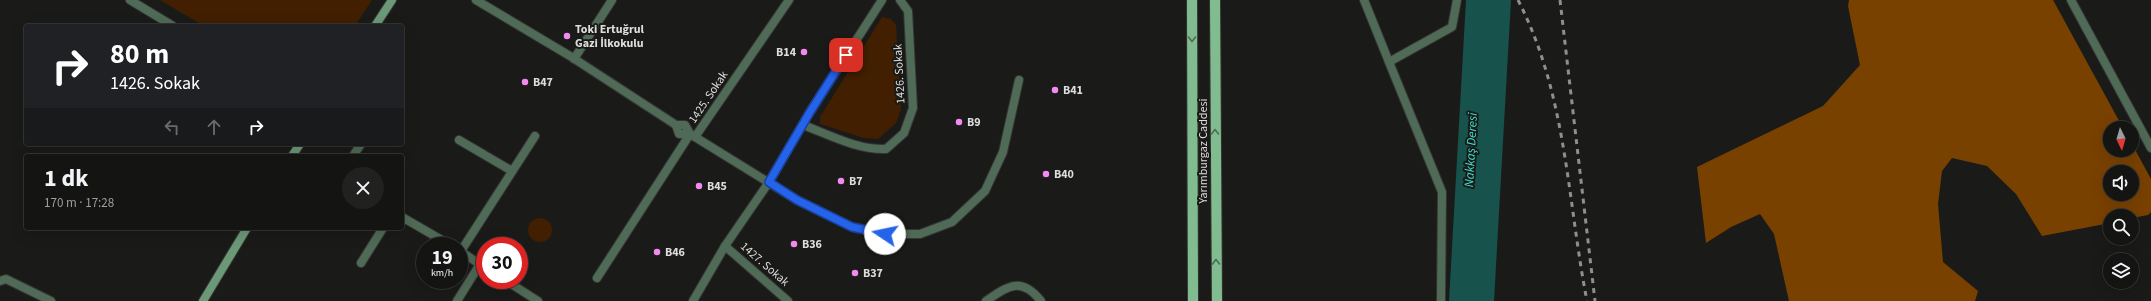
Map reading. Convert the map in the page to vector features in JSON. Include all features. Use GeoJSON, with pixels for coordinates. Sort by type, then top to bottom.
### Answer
{"type":"FeatureCollection","features":[{"type":"Feature","properties":{"kind":"main road"},"geometry":{"type":"LineString","coordinates":[[376,24],[392,0]]}},
{"type":"Feature","properties":{"kind":"main road","name":"Yarımburgaz Caddesi"},"geometry":{"type":"LineString","coordinates":[[1192,0],[1193,301]]}},
{"type":"Feature","properties":{"kind":"main road","name":"Yarımburgaz Caddesi"},"geometry":{"type":"LineString","coordinates":[[1215,0],[1217,301]]}},
{"type":"Feature","properties":{"kind":"main road"},"geometry":{"type":"LineString","coordinates":[[203,301],[246,230]]}},
{"type":"Feature","properties":{"kind":"street"},"geometry":{"type":"LineString","coordinates":[[130,0],[170,24]]}},
{"type":"Feature","properties":{"kind":"street","name":"1425. Sokak"},"geometry":{"type":"LineString","coordinates":[[476,0],[574,59],[676,125],[679,134],[693,135],[797,200],[852,227],[885,234],[920,234],[952,222],[985,192],[1003,152],[1019,80]]}},
{"type":"Feature","properties":{"kind":"street"},"geometry":{"type":"LineString","coordinates":[[574,59],[612,0]]}},
{"type":"Feature","properties":{"kind":"street","name":"1425. Sokak"},"geometry":{"type":"LineString","coordinates":[[598,278],[693,135],[789,0]]}},
{"type":"Feature","properties":{"kind":"street"},"geometry":{"type":"LineString","coordinates":[[693,301],[725,246],[769,182],[882,0]]}},
{"type":"Feature","properties":{"kind":"street","name":"1426. Sokak"},"geometry":{"type":"LineString","coordinates":[[803,125],[872,149],[886,149],[904,133],[913,108],[908,11],[900,0]]}},
{"type":"Feature","properties":{"kind":"street"},"geometry":{"type":"LineString","coordinates":[[1364,0],[1442,192],[1442,301]]}},
{"type":"Feature","properties":{"kind":"street"},"geometry":{"type":"LineString","coordinates":[[1389,62],[1452,27],[1457,0]]}},
{"type":"Feature","properties":{"kind":"street"},"geometry":{"type":"LineString","coordinates":[[2071,0],[2151,148]]}},
{"type":"Feature","properties":{"kind":"street"},"geometry":{"type":"LineString","coordinates":[[468,239],[535,136]]}},
{"type":"Feature","properties":{"kind":"street"},"geometry":{"type":"LineString","coordinates":[[459,140],[512,171]]}},
{"type":"Feature","properties":{"kind":"street"},"geometry":{"type":"LineString","coordinates":[[404,218],[436,237]]}},
{"type":"Feature","properties":{"kind":"street"},"geometry":{"type":"LineString","coordinates":[[361,263],[382,230]]}},
{"type":"Feature","properties":{"kind":"street","name":"1427. Sokak"},"geometry":{"type":"LineString","coordinates":[[725,246],[788,301]]}},
{"type":"Feature","properties":{"kind":"street"},"geometry":{"type":"LineString","coordinates":[[457,301],[476,274]]}},
{"type":"Feature","properties":{"kind":"street"},"geometry":{"type":"LineString","coordinates":[[0,281],[6,279],[51,301]]}},
{"type":"Feature","properties":{"kind":"street"},"geometry":{"type":"LineString","coordinates":[[986,301],[1008,286],[1019,286],[1028,288],[1041,301]]}},
{"type":"Feature","properties":{"kind":"street"},"geometry":{"type":"LineString","coordinates":[[519,289],[538,301]]}},
{"type":"Feature","properties":{"kind":"shaded area"},"geometry":{"type":"Polygon","coordinates":[[[160,0],[372,0],[356,24],[201,24],[160,0]]]}},
{"type":"Feature","properties":{"kind":"shaded area"},"geometry":{"type":"Polygon","coordinates":[[[1849,0],[2053,0],[2119,121],[2103,121],[2103,157],[2139,157],[2151,179],[2151,212],[2148,215],[2139,217],[2139,209],[2103,209],[2103,224],[2042,236],[2016,194],[1987,166],[1952,158],[1942,171],[1938,204],[1943,262],[1978,291],[1975,301],[1789,301],[1774,234],[1760,214],[1731,227],[1706,243],[1697,167],[1823,106],[1860,65],[1848,6],[1849,0]]]}},
{"type":"Feature","properties":{"kind":"shaded area"},"geometry":{"type":"Polygon","coordinates":[[[882,17],[891,19],[896,25],[901,109],[896,123],[878,139],[864,138],[820,124],[820,117],[882,17]]]}},
{"type":"Feature","properties":{"kind":"shaded area"},"geometry":{"type":"Polygon","coordinates":[[[540,218],[549,221],[552,230],[549,239],[540,242],[531,239],[528,230],[531,221],[540,218]]]}},
{"type":"Feature","properties":{"kind":"water","name":"Nakkaş Deresi"},"geometry":{"type":"Polygon","coordinates":[[[1466,0],[1511,0],[1494,301],[1449,301],[1466,0]]]}},
{"type":"Feature","properties":{"kind":"railway"},"geometry":{"type":"LineString","coordinates":[[1518,0],[1534,36],[1547,73],[1556,110],[1587,301]]}},
{"type":"Feature","properties":{"kind":"railway"},"geometry":{"type":"LineString","coordinates":[[1560,0],[1595,301]]}},
{"type":"Feature","properties":{"kind":"place","name":"Toki Ertuğrul Gazi İlkokulu"},"geometry":{"type":"Point","coordinates":[567,36]}},
{"type":"Feature","properties":{"kind":"place","name":"B14"},"geometry":{"type":"Point","coordinates":[804,52]}},
{"type":"Feature","properties":{"kind":"place","name":"B47"},"geometry":{"type":"Point","coordinates":[525,82]}},
{"type":"Feature","properties":{"kind":"place","name":"B41"},"geometry":{"type":"Point","coordinates":[1055,90]}},
{"type":"Feature","properties":{"kind":"place","name":"B9"},"geometry":{"type":"Point","coordinates":[959,122]}},
{"type":"Feature","properties":{"kind":"place","name":"B40"},"geometry":{"type":"Point","coordinates":[1046,174]}},
{"type":"Feature","properties":{"kind":"place","name":"B7"},"geometry":{"type":"Point","coordinates":[841,181]}},
{"type":"Feature","properties":{"kind":"place","name":"B45"},"geometry":{"type":"Point","coordinates":[699,186]}},
{"type":"Feature","properties":{"kind":"place","name":"B36"},"geometry":{"type":"Point","coordinates":[794,244]}},
{"type":"Feature","properties":{"kind":"place","name":"B46"},"geometry":{"type":"Point","coordinates":[657,252]}},
{"type":"Feature","properties":{"kind":"place","name":"B37"},"geometry":{"type":"Point","coordinates":[855,273]}},
{"type":"Feature","properties":{"kind":"route"},"geometry":{"type":"LineString","coordinates":[[846,55],[810,112],[769,182],[797,200],[852,227],[885,234]]}}]}
